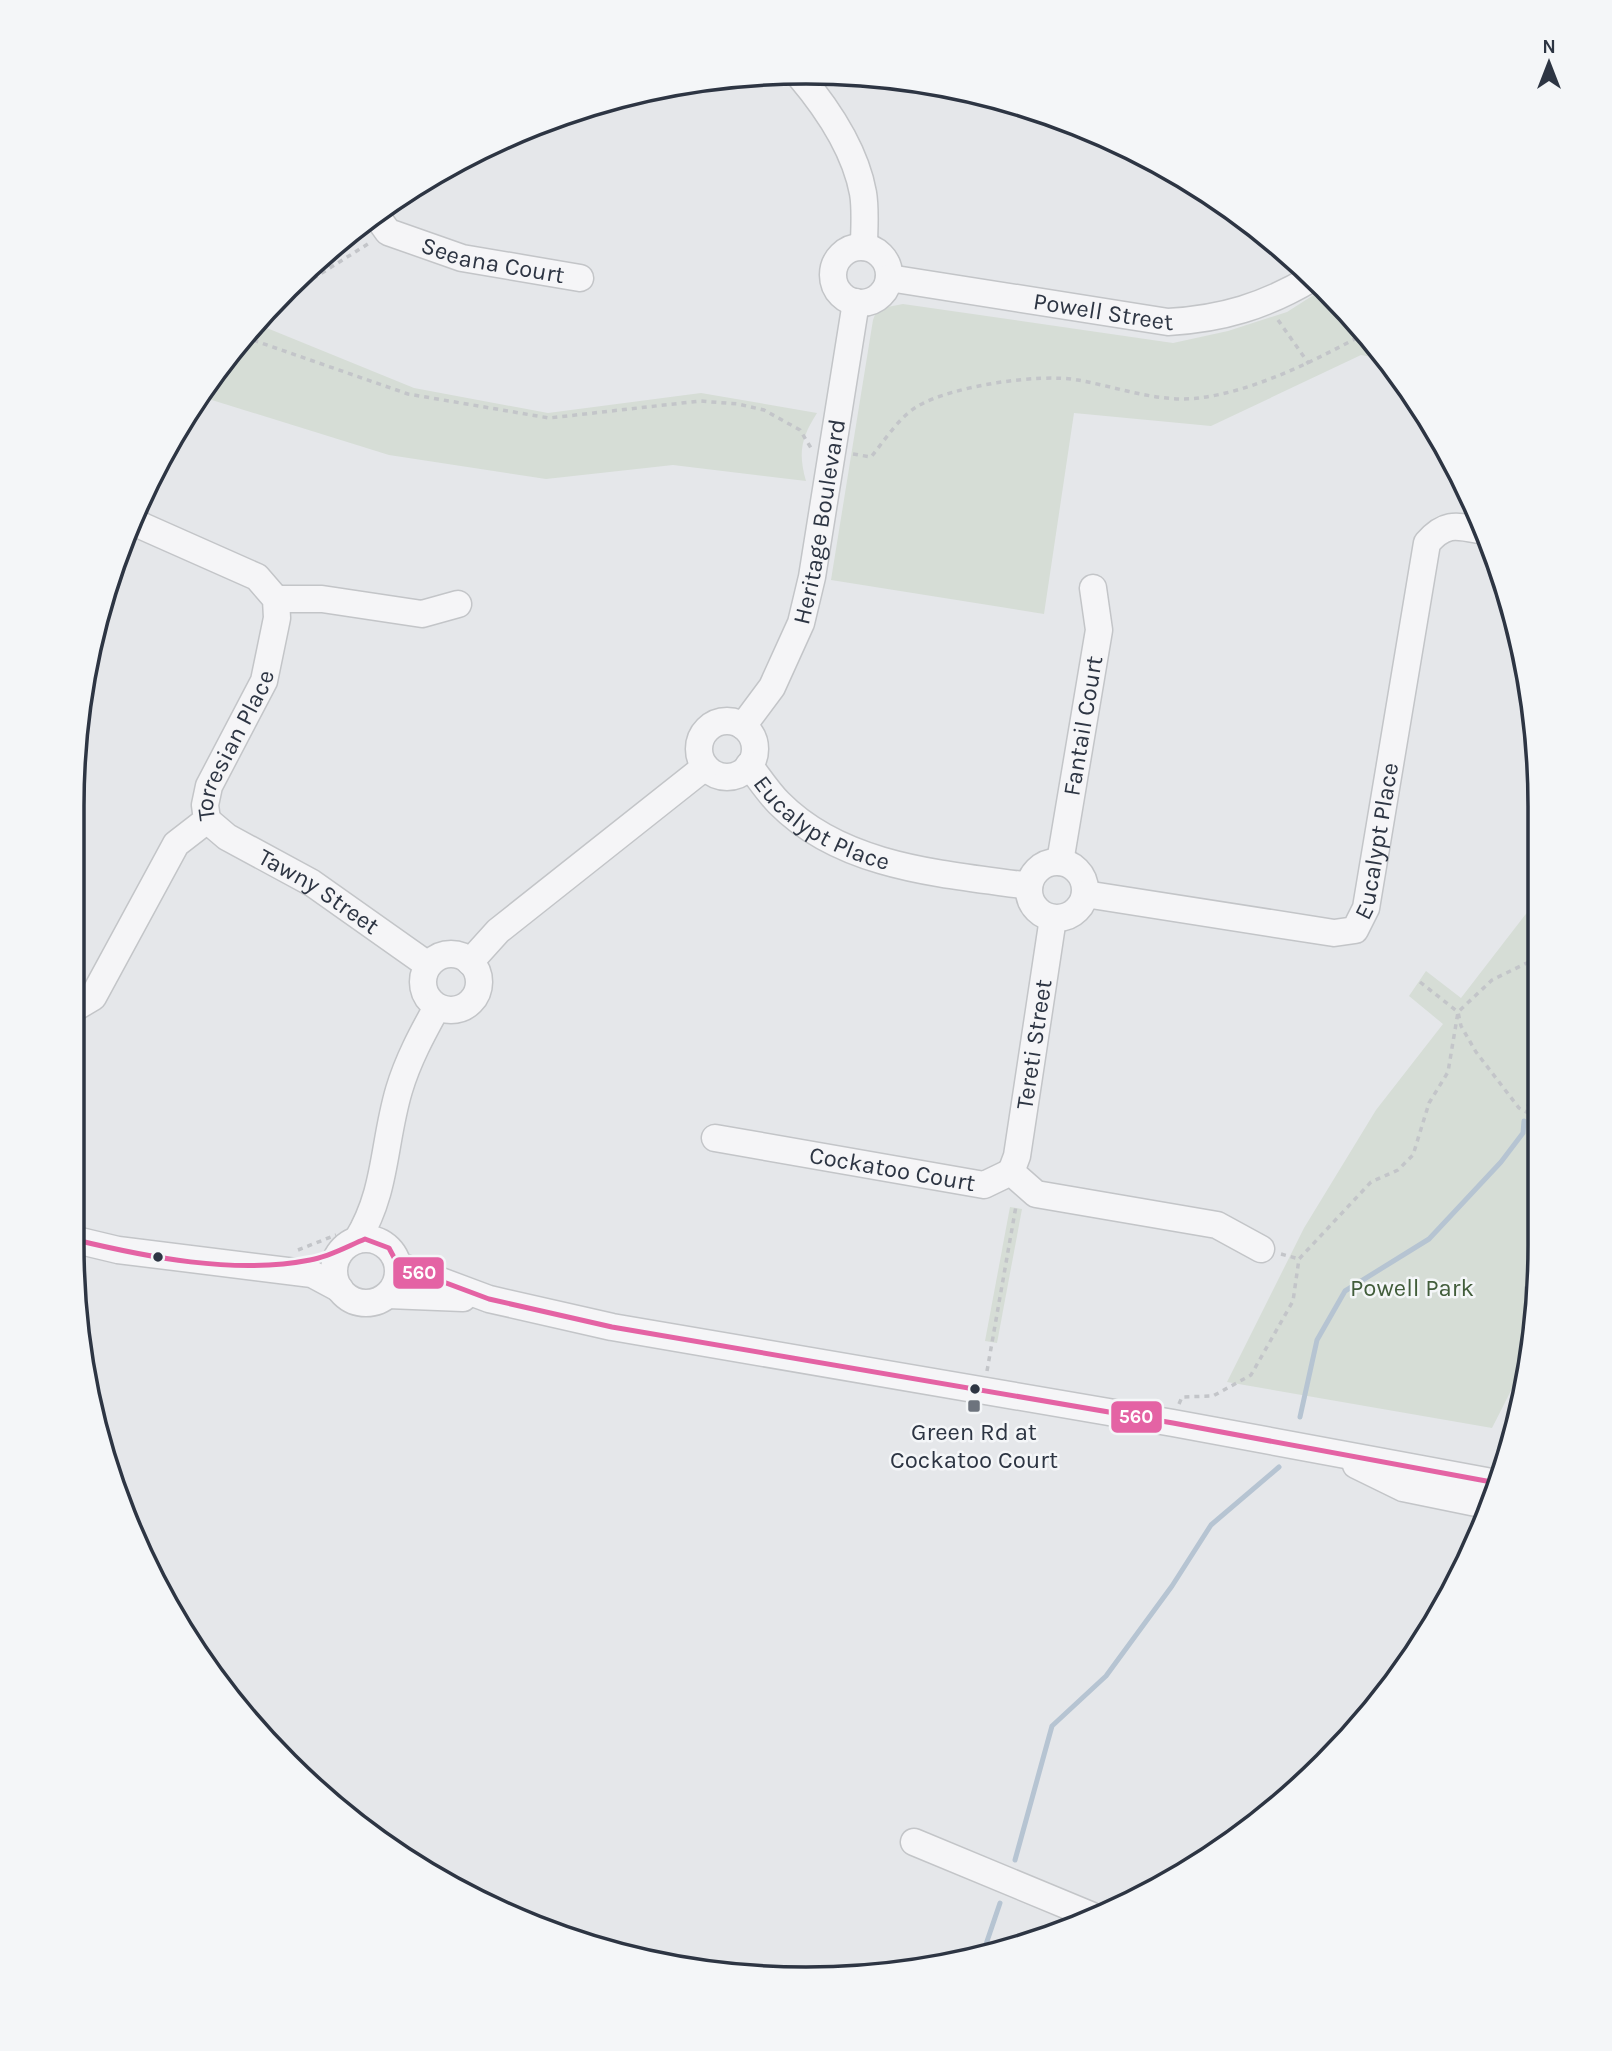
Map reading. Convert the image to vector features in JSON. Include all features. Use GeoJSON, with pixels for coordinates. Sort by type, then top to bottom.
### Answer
{"type":"FeatureCollection","features":[{"type":"Feature","properties":{"kind":"street"},"geometry":{"type":"LineString","coordinates":[[806,84],[828,113],[848,148],[863,193],[864,247]]}},
{"type":"Feature","properties":{"kind":"street","name":"Seeana Court"},"geometry":{"type":"LineString","coordinates":[[382,224],[486,264],[580,278]]}},
{"type":"Feature","properties":{"kind":"street"},"geometry":{"type":"LineString","coordinates":[[864,247],[872,249],[885,261],[889,278],[881,294],[874,299],[856,302],[840,293],[832,276],[838,258],[854,248],[864,247]]}},
{"type":"Feature","properties":{"kind":"street","name":"Powell Street"},"geometry":{"type":"LineString","coordinates":[[889,278],[1168,322],[1203,320],[1267,302],[1303,283]]}},
{"type":"Feature","properties":{"kind":"street","name":"Heritage Boulevard"},"geometry":{"type":"LineString","coordinates":[[743,726],[772,687],[801,623],[812,577],[856,302]]}},
{"type":"Feature","properties":{"kind":"street"},"geometry":{"type":"LineString","coordinates":[[141,525],[257,577],[276,599],[322,599],[422,614],[458,604]]}},
{"type":"Feature","properties":{"kind":"street","name":"Eucalypt Place"},"geometry":{"type":"LineString","coordinates":[[1085,894],[1334,933],[1355,930],[1366,908],[1427,543],[1439,529],[1454,526],[1473,529]]}},
{"type":"Feature","properties":{"kind":"street","name":"Fantail Court"},"geometry":{"type":"LineString","coordinates":[[1060,862],[1099,630],[1093,588]]}},
{"type":"Feature","properties":{"kind":"street","name":"Torresian Place"},"geometry":{"type":"LineString","coordinates":[[84,1002],[93,997],[177,844],[207,820],[205,805],[209,786],[264,681],[277,618],[276,599]]}},
{"type":"Feature","properties":{"kind":"street"},"geometry":{"type":"LineString","coordinates":[[726,721],[743,726],[753,740],[755,749],[749,765],[735,776],[726,777],[705,767],[700,759],[699,744],[709,727],[726,721]]}},
{"type":"Feature","properties":{"kind":"street","name":"Eucalypt Place"},"geometry":{"type":"LineString","coordinates":[[749,765],[780,804],[827,838],[863,855],[953,875],[1029,886]]}},
{"type":"Feature","properties":{"kind":"street"},"geometry":{"type":"LineString","coordinates":[[470,962],[498,931],[705,767]]}},
{"type":"Feature","properties":{"kind":"street","name":"Tawny Street"},"geometry":{"type":"LineString","coordinates":[[207,820],[227,837],[312,883],[428,965]]}},
{"type":"Feature","properties":{"kind":"street"},"geometry":{"type":"LineString","coordinates":[[1060,862],[1076,870],[1082,877],[1085,894],[1083,902],[1070,915],[1053,918],[1036,909],[1031,901],[1029,886],[1042,867],[1060,862]]}},
{"type":"Feature","properties":{"kind":"street","name":"Tereti Street"},"geometry":{"type":"LineString","coordinates":[[1019,1179],[1017,1156],[1053,918]]}},
{"type":"Feature","properties":{"kind":"street"},"geometry":{"type":"LineString","coordinates":[[454,954],[470,962],[478,977],[478,985],[471,1001],[456,1010],[437,1007],[429,1001],[422,983],[428,965],[444,955],[454,954]]}},
{"type":"Feature","properties":{"kind":"street"},"geometry":{"type":"LineString","coordinates":[[255,1268],[313,1260],[345,1241],[371,1217],[382,1183],[398,1093],[409,1059],[437,1007]]}},
{"type":"Feature","properties":{"kind":"street","name":"Cockatoo Court"},"geometry":{"type":"LineString","coordinates":[[715,1138],[984,1185],[1019,1179]]}},
{"type":"Feature","properties":{"kind":"street"},"geometry":{"type":"LineString","coordinates":[[1019,1179],[1036,1194],[1217,1225],[1261,1249]]}},
{"type":"Feature","properties":{"kind":"street"},"geometry":{"type":"LineString","coordinates":[[382,1183],[398,1276],[388,1295]]}},
{"type":"Feature","properties":{"kind":"street"},"geometry":{"type":"LineString","coordinates":[[345,1241],[374,1240],[393,1257],[489,1299]]}},
{"type":"Feature","properties":{"kind":"street"},"geometry":{"type":"LineString","coordinates":[[340,1289],[334,1270],[345,1241]]}},
{"type":"Feature","properties":{"kind":"street"},"geometry":{"type":"LineString","coordinates":[[84,1242],[118,1250],[312,1274],[357,1301],[368,1303],[388,1295],[489,1299],[612,1327],[1172,1423],[1488,1481]]}},
{"type":"Feature","properties":{"kind":"street"},"geometry":{"type":"LineString","coordinates":[[1329,1452],[1403,1488],[1480,1504]]}},
{"type":"Feature","properties":{"kind":"street"},"geometry":{"type":"LineString","coordinates":[[914,1842],[1082,1912]]}},
{"type":"Feature","properties":{"kind":"path"},"geometry":{"type":"LineString","coordinates":[[337,257],[382,224]]}},
{"type":"Feature","properties":{"kind":"path"},"geometry":{"type":"LineString","coordinates":[[1267,302],[1309,364]]}},
{"type":"Feature","properties":{"kind":"path"},"geometry":{"type":"LineString","coordinates":[[254,341],[408,394],[549,418],[700,401],[738,404],[764,410],[800,430],[810,447],[871,457],[919,406],[992,382],[1053,377],[1174,399],[1198,398],[1222,394],[1309,364],[1356,338]]}},
{"type":"Feature","properties":{"kind":"path"},"geometry":{"type":"LineString","coordinates":[[1172,1423],[1181,1397],[1213,1396],[1251,1375],[1293,1301],[1299,1259],[1371,1182],[1398,1170],[1413,1155],[1429,1103],[1448,1072],[1458,1012],[1492,979],[1528,962]]}},
{"type":"Feature","properties":{"kind":"path"},"geometry":{"type":"LineString","coordinates":[[1420,982],[1458,1012],[1461,1026],[1476,1052],[1519,1108],[1528,1113]]}},
{"type":"Feature","properties":{"kind":"path"},"geometry":{"type":"LineString","coordinates":[[984,1390],[1019,1179]]}},
{"type":"Feature","properties":{"kind":"path"},"geometry":{"type":"LineString","coordinates":[[292,1252],[330,1239],[345,1241]]}},
{"type":"Feature","properties":{"kind":"green space"},"geometry":{"type":"Polygon","coordinates":[[[1316,294],[1371,357],[1361,355],[1211,426],[1074,413],[1044,614],[831,580],[873,320],[877,309],[903,304],[1173,343],[1228,331],[1287,312],[1316,294]]]}},
{"type":"Feature","properties":{"kind":"green space"},"geometry":{"type":"Polygon","coordinates":[[[265,327],[414,388],[548,413],[701,393],[817,413],[802,446],[806,481],[673,465],[546,479],[389,455],[210,399],[265,327]]]}},
{"type":"Feature","properties":{"kind":"green space","name":"Powell Park"},"geometry":{"type":"Polygon","coordinates":[[[1528,911],[1526,1292],[1514,1384],[1492,1428],[1227,1382],[1304,1228],[1376,1110],[1443,1024],[1409,996],[1426,971],[1461,998],[1528,911]]]}},
{"type":"Feature","properties":{"kind":"green space"},"geometry":{"type":"Polygon","coordinates":[[[1010,1207],[1022,1209],[997,1343],[985,1341],[1010,1207]]]}},
{"type":"Feature","properties":{"kind":"waterway"},"geometry":{"type":"LineString","coordinates":[[1300,1417],[1317,1340],[1345,1291],[1429,1239],[1501,1162],[1523,1133],[1524,1121]]}},
{"type":"Feature","properties":{"kind":"waterway"},"geometry":{"type":"LineString","coordinates":[[1015,1860],[1052,1726],[1106,1676],[1172,1586],[1211,1525],[1279,1467]]}},
{"type":"Feature","properties":{"kind":"waterway"},"geometry":{"type":"LineString","coordinates":[[986,1944],[1000,1903]]}},
{"type":"Feature","properties":{"kind":"transit line","name":"560"},"geometry":{"type":"LineString","coordinates":[[84,1242],[160,1258],[252,1266],[317,1259],[365,1239],[389,1248],[398,1265],[489,1299],[612,1327],[1173,1423],[1488,1481]]}},
{"type":"Feature","properties":{"kind":"place","name":"Green Rd at Cockatoo Court"},"geometry":{"type":"Point","coordinates":[974,1406]}}]}
